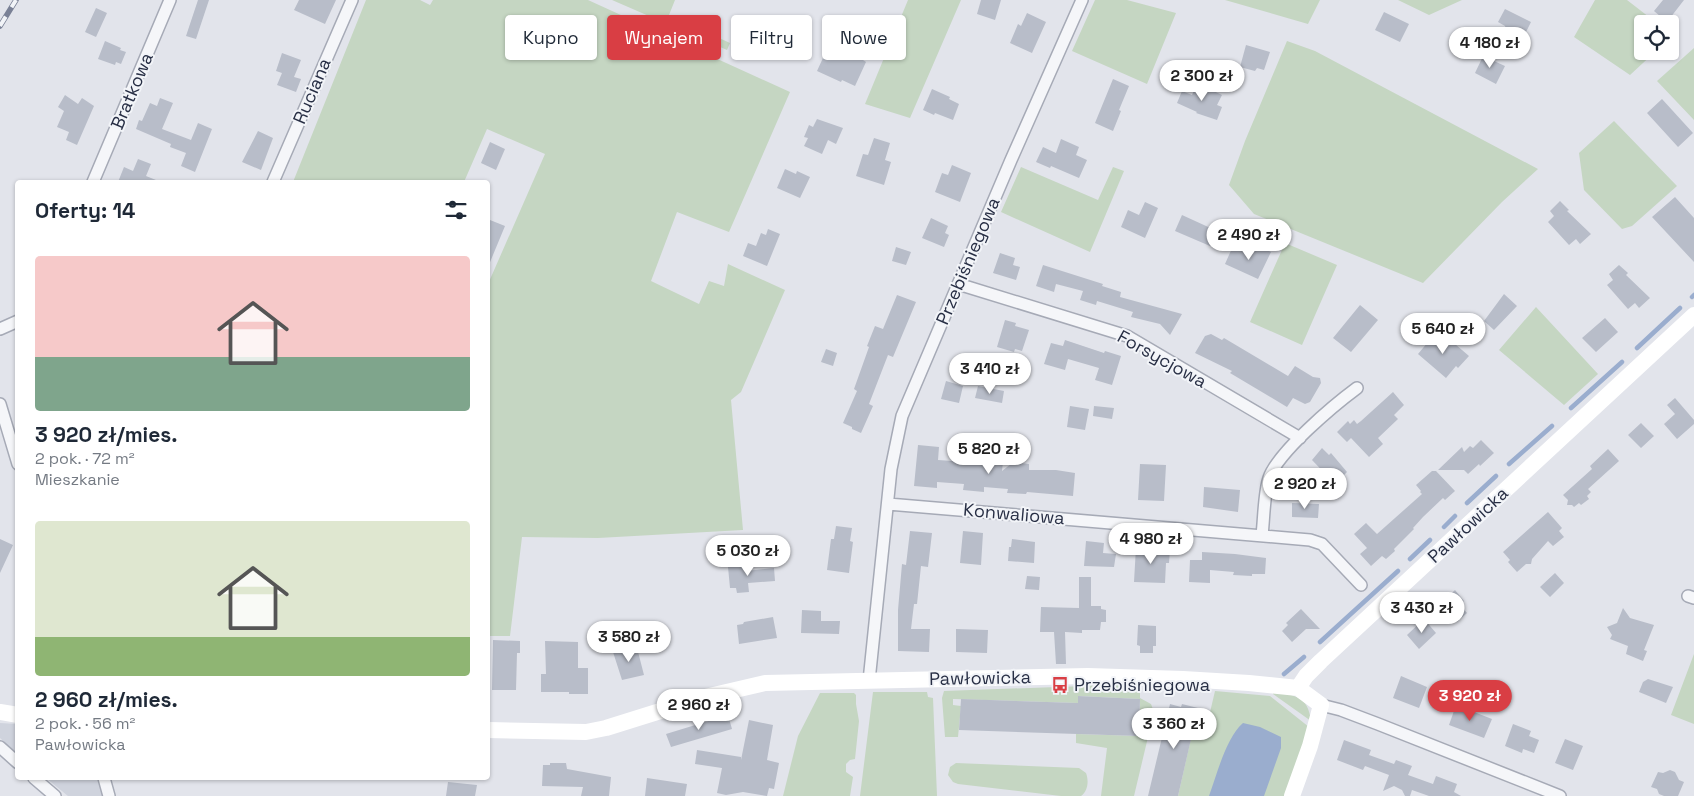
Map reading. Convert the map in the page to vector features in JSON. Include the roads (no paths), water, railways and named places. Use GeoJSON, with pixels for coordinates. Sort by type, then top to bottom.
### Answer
{"type":"FeatureCollection","features":[{"type":"Feature","properties":{"kind":"street","name":"Bratkowa"},"geometry":{"type":"LineString","coordinates":[[94,180],[170,0]]}},
{"type":"Feature","properties":{"kind":"street","name":"Ruciana"},"geometry":{"type":"LineString","coordinates":[[274,180],[352,0]]}},
{"type":"Feature","properties":{"kind":"street","name":"Przebiśniegowa"},"geometry":{"type":"LineString","coordinates":[[869,680],[891,469],[902,416],[1082,0]]}},
{"type":"Feature","properties":{"kind":"street","name":"Forsycjowa"},"geometry":{"type":"LineString","coordinates":[[958,284],[1127,336],[1300,438]]}},
{"type":"Feature","properties":{"kind":"street","name":"Pawłowicka"},"geometry":{"type":"LineString","coordinates":[[490,730],[586,732],[765,683],[1117,677],[1249,683],[1298,688],[1311,671],[1694,316]]}},
{"type":"Feature","properties":{"kind":"street"},"geometry":{"type":"LineString","coordinates":[[0,329],[15,322]]}},
{"type":"Feature","properties":{"kind":"street"},"geometry":{"type":"LineString","coordinates":[[1262,535],[1268,479],[1275,463],[1339,401],[1357,388]]}},
{"type":"Feature","properties":{"kind":"street"},"geometry":{"type":"LineString","coordinates":[[0,404],[15,454]]}},
{"type":"Feature","properties":{"kind":"street","name":"Konwaliowa"},"geometry":{"type":"LineString","coordinates":[[888,504],[1310,540],[1322,544],[1361,585]]}},
{"type":"Feature","properties":{"kind":"street"},"geometry":{"type":"LineString","coordinates":[[1298,688],[1321,705],[1341,710],[1378,724],[1560,796]]}},
{"type":"Feature","properties":{"kind":"street"},"geometry":{"type":"LineString","coordinates":[[1292,796],[1310,746],[1321,705]]}},
{"type":"Feature","properties":{"kind":"street"},"geometry":{"type":"LineString","coordinates":[[0,712],[15,714]]}},
{"type":"Feature","properties":{"kind":"street"},"geometry":{"type":"LineString","coordinates":[[0,748],[15,760]]}},
{"type":"Feature","properties":{"kind":"street"},"geometry":{"type":"LineString","coordinates":[[36,780],[55,796]]}},
{"type":"Feature","properties":{"kind":"street"},"geometry":{"type":"LineString","coordinates":[[105,780],[110,796]]}},
{"type":"Feature","properties":{"kind":"water"},"geometry":{"type":"Polygon","coordinates":[[[1243,723],[1260,727],[1281,737],[1281,748],[1264,796],[1209,796],[1227,747],[1243,723]]]}},
{"type":"Feature","properties":{"kind":"waterway"},"geometry":{"type":"LineString","coordinates":[[1637,348],[1680,308]]}},
{"type":"Feature","properties":{"kind":"waterway"},"geometry":{"type":"LineString","coordinates":[[1571,408],[1622,362]]}},
{"type":"Feature","properties":{"kind":"waterway"},"geometry":{"type":"LineString","coordinates":[[1509,464],[1552,426]]}},
{"type":"Feature","properties":{"kind":"waterway"},"geometry":{"type":"LineString","coordinates":[[1467,503],[1496,476]]}},
{"type":"Feature","properties":{"kind":"waterway"},"geometry":{"type":"LineString","coordinates":[[1444,527],[1455,516]]}},
{"type":"Feature","properties":{"kind":"waterway"},"geometry":{"type":"LineString","coordinates":[[1410,559],[1430,540]]}},
{"type":"Feature","properties":{"kind":"waterway"},"geometry":{"type":"LineString","coordinates":[[1320,642],[1398,571]]}},
{"type":"Feature","properties":{"kind":"waterway"},"geometry":{"type":"LineString","coordinates":[[1284,674],[1304,657]]}},
{"type":"Feature","properties":{"kind":"railway"},"geometry":{"type":"LineString","coordinates":[[0,26],[16,0]]}},
{"type":"Feature","properties":{"kind":"place","name":"Przebiśniegowa"},"geometry":{"type":"Point","coordinates":[1060,685]}}]}
